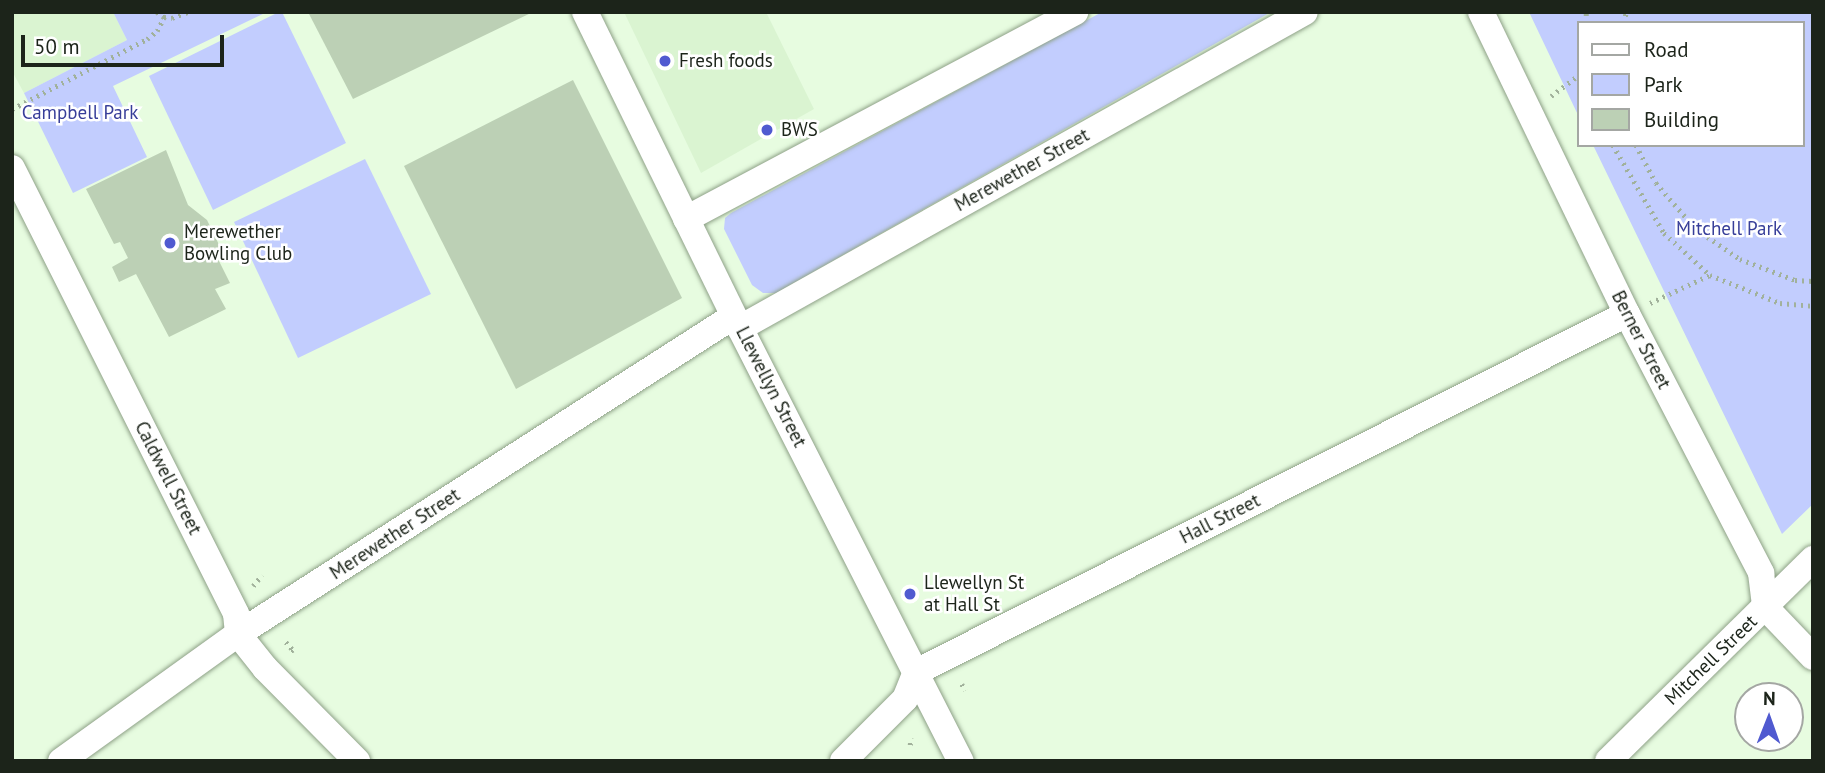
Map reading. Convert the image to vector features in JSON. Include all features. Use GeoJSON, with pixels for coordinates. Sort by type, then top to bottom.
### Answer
{"type":"FeatureCollection","features":[{"type":"Feature","properties":{"kind":"street","name":"Llewellyn Street"},"geometry":{"type":"LineString","coordinates":[[585,12],[737,322],[961,761]]}},
{"type":"Feature","properties":{"kind":"street"},"geometry":{"type":"LineString","coordinates":[[686,219],[1075,12]]}},
{"type":"Feature","properties":{"kind":"street","name":"Merewether Street"},"geometry":{"type":"LineString","coordinates":[[61,761],[238,634],[737,322],[1305,12]]}},
{"type":"Feature","properties":{"kind":"street","name":"Berner Street"},"geometry":{"type":"LineString","coordinates":[[1481,12],[1628,314],[1761,573],[1765,607]]}},
{"type":"Feature","properties":{"kind":"street","name":"Caldwell Street"},"geometry":{"type":"LineString","coordinates":[[12,169],[236,614],[238,634],[265,668],[357,761]]}},
{"type":"Feature","properties":{"kind":"street","name":"Hall Street"},"geometry":{"type":"LineString","coordinates":[[916,672],[1628,314]]}},
{"type":"Feature","properties":{"kind":"street","name":"Mitchell Street"},"geometry":{"type":"LineString","coordinates":[[1608,761],[1813,559]]}},
{"type":"Feature","properties":{"kind":"street"},"geometry":{"type":"LineString","coordinates":[[1765,607],[1813,657]]}},
{"type":"Feature","properties":{"kind":"street"},"geometry":{"type":"LineString","coordinates":[[843,761],[905,699],[916,672]]}},
{"type":"Feature","properties":{"kind":"path"},"geometry":{"type":"LineString","coordinates":[[157,12],[172,18],[188,12]]}},
{"type":"Feature","properties":{"kind":"path"},"geometry":{"type":"LineString","coordinates":[[12,108],[147,39],[157,31],[164,17]]}},
{"type":"Feature","properties":{"kind":"path"},"geometry":{"type":"LineString","coordinates":[[1530,112],[1576,78]]}},
{"type":"Feature","properties":{"kind":"path"},"geometry":{"type":"LineString","coordinates":[[1614,147],[1664,233],[1710,275],[1780,303],[1813,306]]}},
{"type":"Feature","properties":{"kind":"path"},"geometry":{"type":"LineString","coordinates":[[1637,147],[1656,183],[1696,229],[1740,259],[1794,280],[1813,281]]}},
{"type":"Feature","properties":{"kind":"path"},"geometry":{"type":"LineString","coordinates":[[1628,314],[1710,275]]}},
{"type":"Feature","properties":{"kind":"path"},"geometry":{"type":"LineString","coordinates":[[253,586],[262,575],[263,588]]}},
{"type":"Feature","properties":{"kind":"path"},"geometry":{"type":"LineString","coordinates":[[286,642],[293,650],[286,656]]}},
{"type":"Feature","properties":{"kind":"path"},"geometry":{"type":"LineString","coordinates":[[962,684],[965,690]]}},
{"type":"Feature","properties":{"kind":"path"},"geometry":{"type":"LineString","coordinates":[[910,745],[911,737]]}},
{"type":"Feature","properties":{"kind":"shaded area"},"geometry":{"type":"Polygon","coordinates":[[[12,12],[113,12],[127,40],[24,93],[12,71],[12,12]]]}},
{"type":"Feature","properties":{"kind":"shaded area"},"geometry":{"type":"Polygon","coordinates":[[[624,12],[766,12],[814,109],[701,173],[624,12]]]}},
{"type":"Feature","properties":{"kind":"green space","name":"Campbell Park"},"geometry":{"type":"Polygon","coordinates":[[[113,12],[267,12],[113,86],[147,157],[73,193],[24,93],[127,40],[113,12]]]}},
{"type":"Feature","properties":{"kind":"green space"},"geometry":{"type":"Polygon","coordinates":[[[282,12],[346,143],[213,210],[149,76],[282,12]]]}},
{"type":"Feature","properties":{"kind":"green space"},"geometry":{"type":"Polygon","coordinates":[[[1102,12],[1271,12],[776,293],[763,293],[752,285],[724,229],[725,218],[731,213],[1102,12]]]}},
{"type":"Feature","properties":{"kind":"green space","name":"Mitchell Park"},"geometry":{"type":"Polygon","coordinates":[[[1529,12],[1813,12],[1813,504],[1782,534],[1594,147],[1804,147],[1804,21],[1576,21],[1576,111],[1529,12]]]}},
{"type":"Feature","properties":{"kind":"green space"},"geometry":{"type":"Polygon","coordinates":[[[365,159],[431,294],[298,358],[234,222],[365,159]]]}},
{"type":"Feature","properties":{"kind":"building"},"geometry":{"type":"Polygon","coordinates":[[[308,12],[533,12],[353,99],[308,12]]]}},
{"type":"Feature","properties":{"kind":"building"},"geometry":{"type":"Polygon","coordinates":[[[573,80],[682,298],[516,389],[404,166],[573,80]]]}},
{"type":"Feature","properties":{"kind":"building","name":"Merewether Bowling Club"},"geometry":{"type":"Polygon","coordinates":[[[166,150],[188,205],[207,220],[224,255],[218,259],[230,283],[215,289],[226,309],[169,337],[136,274],[119,282],[112,267],[128,258],[120,242],[114,244],[86,189],[166,150]]]}},
{"type":"Feature","properties":{"kind":"place","name":"Fresh foods"},"geometry":{"type":"Point","coordinates":[665,61]}},
{"type":"Feature","properties":{"kind":"place","name":"BWS"},"geometry":{"type":"Point","coordinates":[767,130]}},
{"type":"Feature","properties":{"kind":"place","name":"Merewether Bowling Club"},"geometry":{"type":"Point","coordinates":[170,243]}},
{"type":"Feature","properties":{"kind":"place","name":"Llewellyn St at Hall St"},"geometry":{"type":"Point","coordinates":[910,594]}}]}
